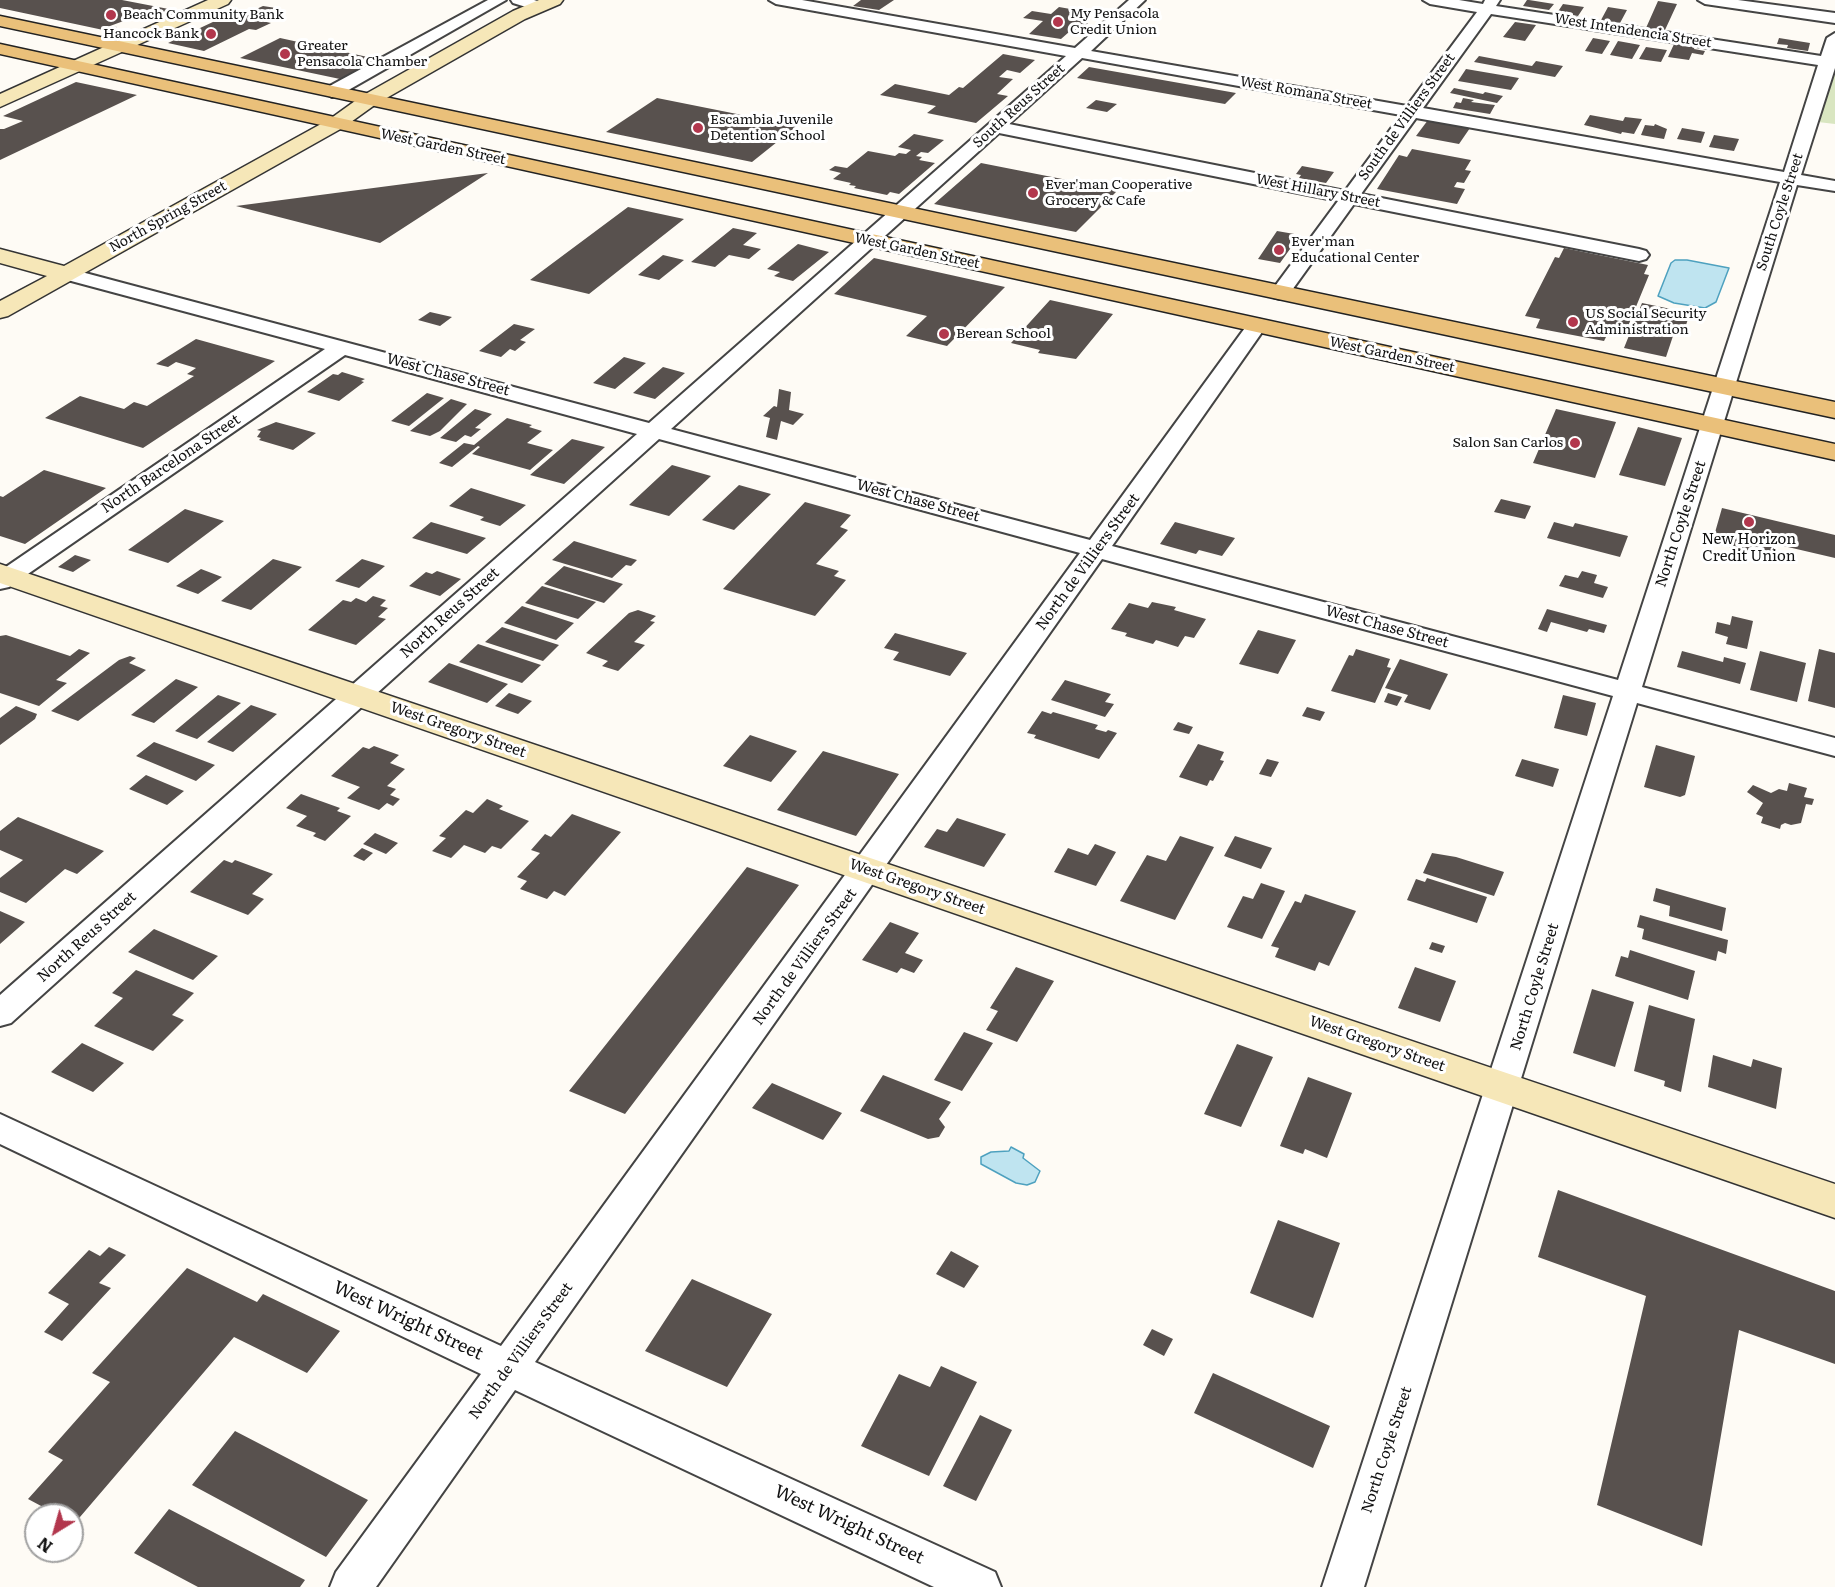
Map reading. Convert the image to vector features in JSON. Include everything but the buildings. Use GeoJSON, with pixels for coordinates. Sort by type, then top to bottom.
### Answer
{"type":"FeatureCollection","features":[{"type":"Feature","properties":{"kind":"main road","name":"West Garden Street"},"geometry":{"type":"LineString","coordinates":[[0,21],[1835,411]]}},
{"type":"Feature","properties":{"kind":"main road","name":"West Garden Street"},"geometry":{"type":"LineString","coordinates":[[0,49],[1835,452]]}},
{"type":"Feature","properties":{"kind":"main road"},"geometry":{"type":"LineString","coordinates":[[1223,318],[1247,286]]}},
{"type":"Feature","properties":{"kind":"main road"},"geometry":{"type":"LineString","coordinates":[[1257,325],[1280,293]]}},
{"type":"Feature","properties":{"kind":"street"},"geometry":{"type":"LineString","coordinates":[[0,101],[222,0]]}},
{"type":"Feature","properties":{"kind":"street"},"geometry":{"type":"LineString","coordinates":[[332,92],[500,0]]}},
{"type":"Feature","properties":{"kind":"street","name":"West Romana Street"},"geometry":{"type":"LineString","coordinates":[[776,0],[1835,186]]}},
{"type":"Feature","properties":{"kind":"street","name":"South Reus Street"},"geometry":{"type":"LineString","coordinates":[[900,212],[1138,0]]}},
{"type":"Feature","properties":{"kind":"street","name":"West Intendencia Street"},"geometry":{"type":"LineString","coordinates":[[1430,0],[1489,4],[1831,62]]}},
{"type":"Feature","properties":{"kind":"street"},"geometry":{"type":"LineString","coordinates":[[1705,0],[1835,18]]}},
{"type":"Feature","properties":{"kind":"street","name":"North Spring Street"},"geometry":{"type":"LineString","coordinates":[[0,311],[337,123],[369,99],[534,2]]}},
{"type":"Feature","properties":{"kind":"street","name":"South de Villiers Street"},"geometry":{"type":"LineString","coordinates":[[1280,293],[1489,4]]}},
{"type":"Feature","properties":{"kind":"street","name":"South Coyle Street"},"geometry":{"type":"LineString","coordinates":[[1725,387],[1791,178],[1831,62],[1835,38]]}},
{"type":"Feature","properties":{"kind":"street"},"geometry":{"type":"LineString","coordinates":[[407,51],[442,58]]}},
{"type":"Feature","properties":{"kind":"street","name":"West Hillary Street"},"geometry":{"type":"LineString","coordinates":[[996,127],[1639,255]]}},
{"type":"Feature","properties":{"kind":"street","name":"North Reus Street"},"geometry":{"type":"LineString","coordinates":[[0,1014],[900,212]]}},
{"type":"Feature","properties":{"kind":"street","name":"West Chase Street"},"geometry":{"type":"LineString","coordinates":[[0,256],[1835,747]]}},
{"type":"Feature","properties":{"kind":"street","name":"North de Villiers Street"},"geometry":{"type":"LineString","coordinates":[[351,1587],[1257,325]]}},
{"type":"Feature","properties":{"kind":"street","name":"North Barcelona Street"},"geometry":{"type":"LineString","coordinates":[[3,577],[342,347]]}},
{"type":"Feature","properties":{"kind":"street","name":"North Coyle Street"},"geometry":{"type":"LineString","coordinates":[[1343,1587],[1725,387]]}},
{"type":"Feature","properties":{"kind":"street","name":"West Gregory Street"},"geometry":{"type":"LineString","coordinates":[[3,577],[358,696],[1835,1201]]}},
{"type":"Feature","properties":{"kind":"street","name":"West Wright Street"},"geometry":{"type":"LineString","coordinates":[[0,1128],[248,1248],[980,1587]]}},
{"type":"Feature","properties":{"kind":"green space"},"geometry":{"type":"Polygon","coordinates":[[[1835,68],[1835,124],[1818,122],[1835,68]]]}},
{"type":"Feature","properties":{"kind":"water"},"geometry":{"type":"Polygon","coordinates":[[[1675,260],[1729,268],[1716,302],[1705,308],[1674,303],[1658,296],[1671,263],[1675,260]]]}},
{"type":"Feature","properties":{"kind":"water"},"geometry":{"type":"Polygon","coordinates":[[[1011,1147],[1024,1154],[1023,1158],[1040,1171],[1035,1182],[1027,1185],[1016,1183],[981,1164],[981,1157],[991,1152],[1009,1151],[1011,1147]]]}},
{"type":"Feature","properties":{"kind":"place","name":"Beach Community Bank"},"geometry":{"type":"Point","coordinates":[111,15]}},
{"type":"Feature","properties":{"kind":"place","name":"My Pensacola Credit Union"},"geometry":{"type":"Point","coordinates":[1058,22]}},
{"type":"Feature","properties":{"kind":"place","name":"Hancock Bank"},"geometry":{"type":"Point","coordinates":[211,34]}},
{"type":"Feature","properties":{"kind":"place","name":"Greater Pensacola Chamber"},"geometry":{"type":"Point","coordinates":[285,54]}},
{"type":"Feature","properties":{"kind":"place","name":"Escambia Juvenile Detention School"},"geometry":{"type":"Point","coordinates":[698,128]}},
{"type":"Feature","properties":{"kind":"place","name":"Ever'man Cooperative Grocery & Cafe"},"geometry":{"type":"Point","coordinates":[1033,193]}},
{"type":"Feature","properties":{"kind":"place","name":"Ever'man Educational Center"},"geometry":{"type":"Point","coordinates":[1279,250]}},
{"type":"Feature","properties":{"kind":"place","name":"US Social Security Administration"},"geometry":{"type":"Point","coordinates":[1573,322]}},
{"type":"Feature","properties":{"kind":"place","name":"Berean School"},"geometry":{"type":"Point","coordinates":[944,334]}},
{"type":"Feature","properties":{"kind":"place","name":"Salon San Carlos"},"geometry":{"type":"Point","coordinates":[1575,443]}},
{"type":"Feature","properties":{"kind":"place","name":"New Horizon Credit Union"},"geometry":{"type":"Point","coordinates":[1749,522]}}]}
